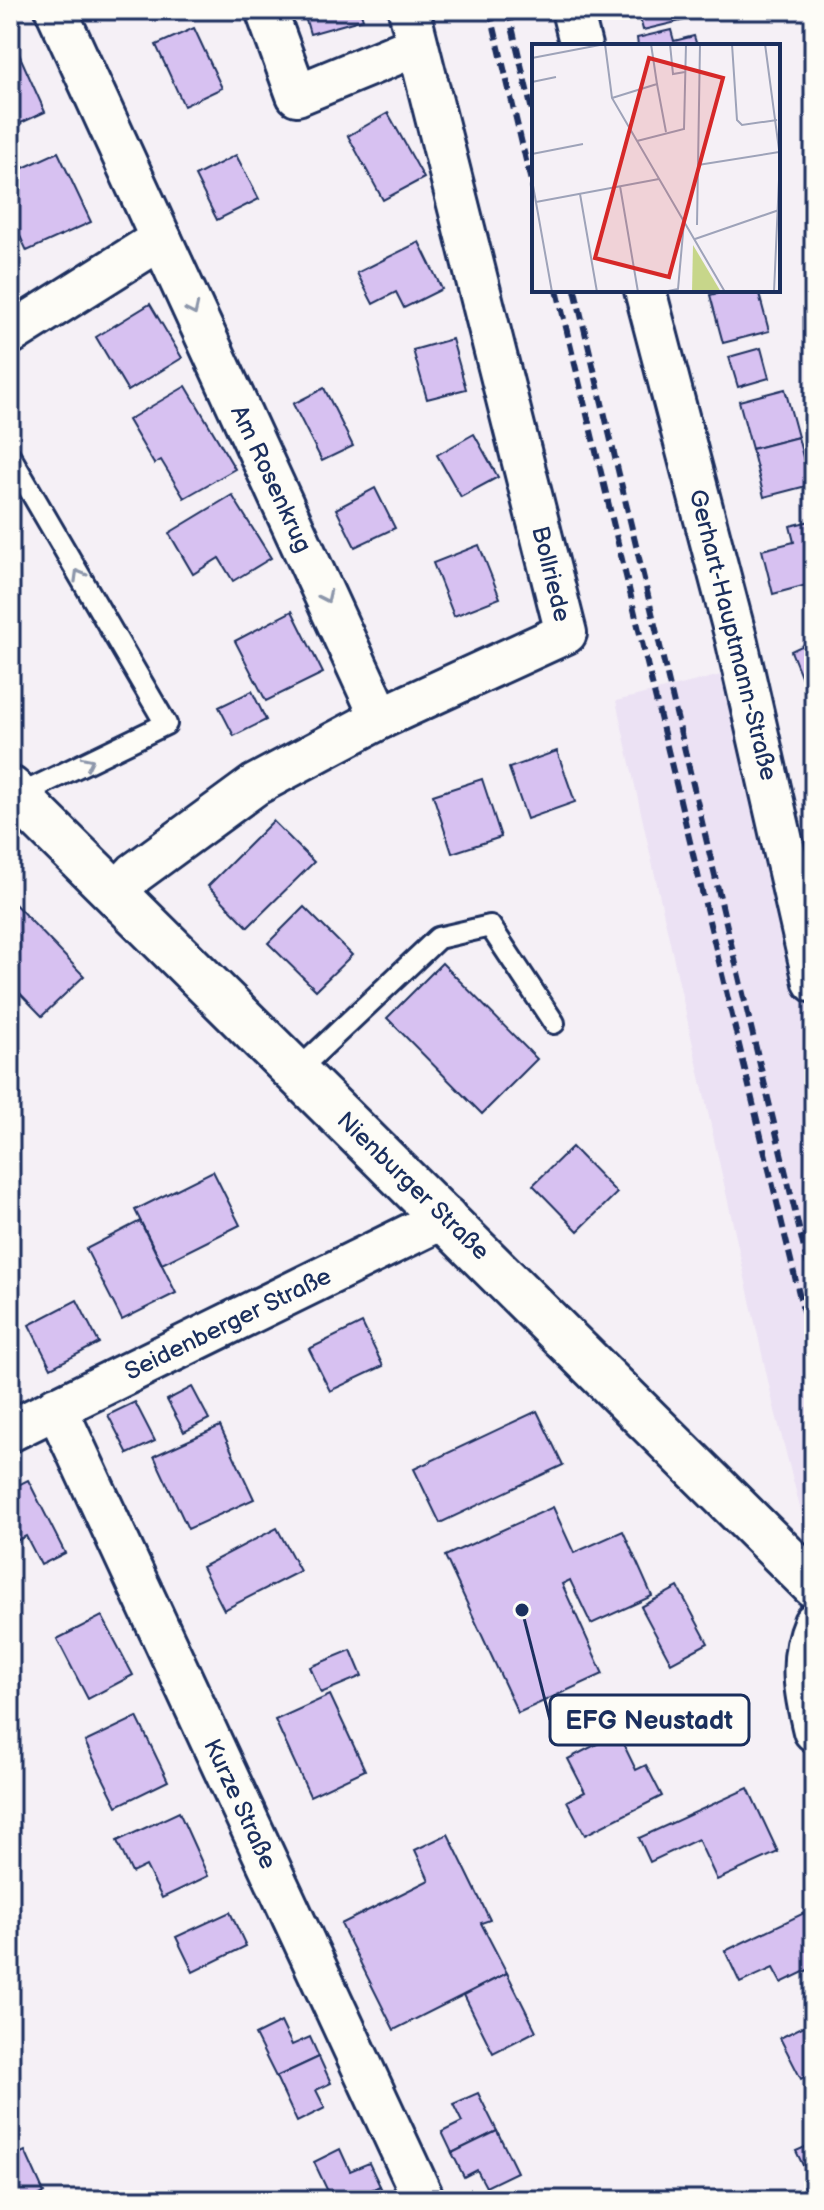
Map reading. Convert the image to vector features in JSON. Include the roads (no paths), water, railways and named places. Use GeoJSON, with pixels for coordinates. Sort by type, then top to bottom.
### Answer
{"type":"FeatureCollection","features":[{"type":"Feature","properties":{"kind":"main road","name":"Nienburger Straße"},"geometry":{"type":"LineString","coordinates":[[14,792],[814,1585]]}},
{"type":"Feature","properties":{"kind":"street","name":"Am Rosenkrug"},"geometry":{"type":"LineString","coordinates":[[56,10],[381,718]]}},
{"type":"Feature","properties":{"kind":"street"},"geometry":{"type":"LineString","coordinates":[[266,10],[297,95],[412,28]]}},
{"type":"Feature","properties":{"kind":"street"},"geometry":{"type":"LineString","coordinates":[[572,10],[580,44]]}},
{"type":"Feature","properties":{"kind":"street","name":"Bollriede"},"geometry":{"type":"LineString","coordinates":[[116,893],[135,873],[255,785],[381,718],[566,633],[412,28]]}},
{"type":"Feature","properties":{"kind":"street"},"geometry":{"type":"LineString","coordinates":[[10,334],[161,239]]}},
{"type":"Feature","properties":{"kind":"street","name":"Gerhart-Hauptmann-Straße"},"geometry":{"type":"LineString","coordinates":[[646,292],[736,638],[813,974]]}},
{"type":"Feature","properties":{"kind":"street","name":"Seidenberger Straße"},"geometry":{"type":"LineString","coordinates":[[10,1431],[446,1217]]}},
{"type":"Feature","properties":{"kind":"street","name":"Kurze Straße"},"geometry":{"type":"LineString","coordinates":[[56,1407],[424,2200]]}},
{"type":"Feature","properties":{"kind":"street"},"geometry":{"type":"LineString","coordinates":[[814,1623],[805,1645],[804,1691],[814,1731]]}},
{"type":"Feature","properties":{"kind":"lane"},"geometry":{"type":"LineString","coordinates":[[10,456],[166,724],[14,792]]}},
{"type":"Feature","properties":{"kind":"lane"},"geometry":{"type":"LineString","coordinates":[[296,1072],[438,938],[490,926],[554,1023]]}},
{"type":"Feature","properties":{"kind":"railway"},"geometry":{"type":"LineString","coordinates":[[490,10],[532,186]]}},
{"type":"Feature","properties":{"kind":"railway"},"geometry":{"type":"LineString","coordinates":[[508,10],[532,111]]}},
{"type":"Feature","properties":{"kind":"railway"},"geometry":{"type":"LineString","coordinates":[[557,292],[814,1356]]}},
{"type":"Feature","properties":{"kind":"railway"},"geometry":{"type":"LineString","coordinates":[[575,292],[814,1291]]}},
{"type":"Feature","properties":{"kind":"place","name":"EFG Neustadt"},"geometry":{"type":"Point","coordinates":[522,1610]}}]}
